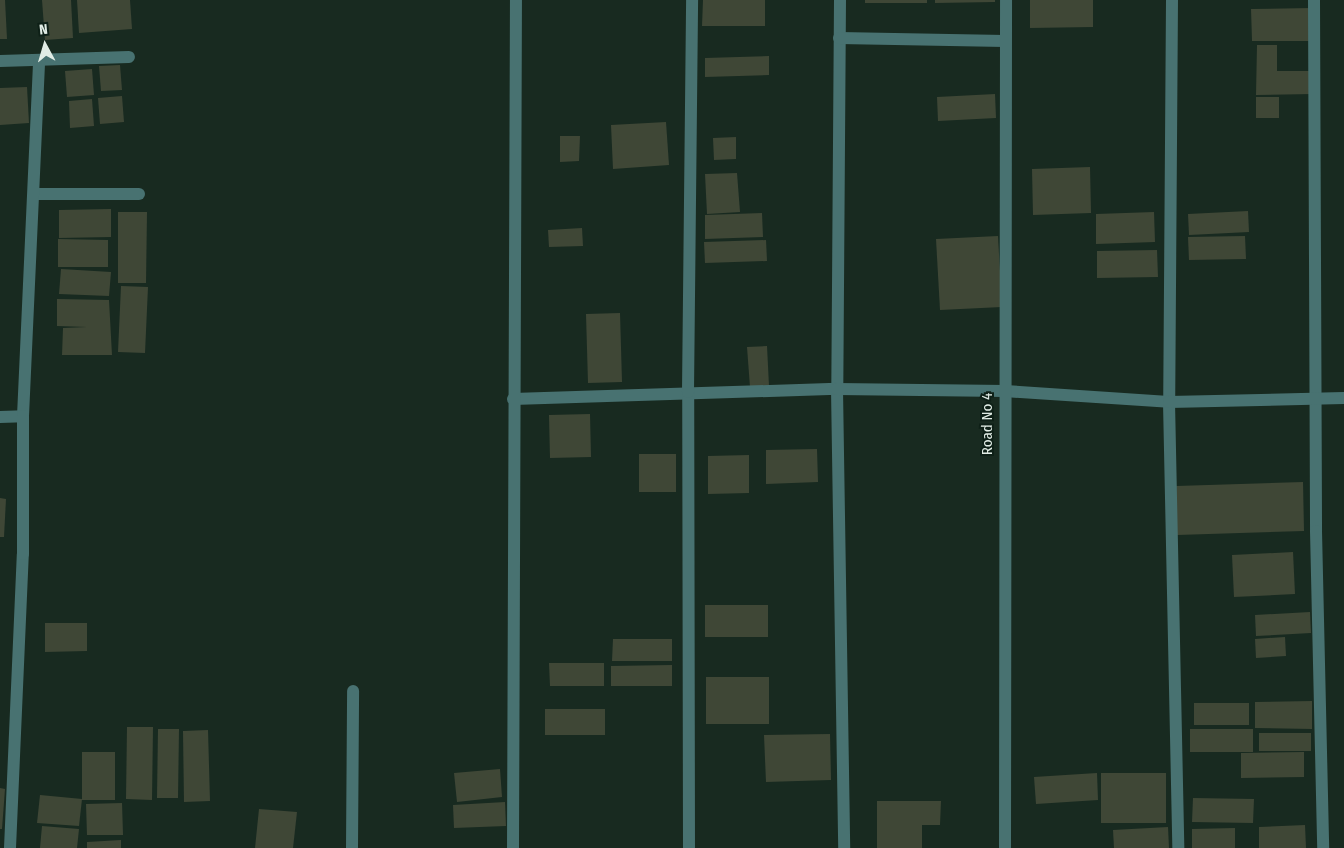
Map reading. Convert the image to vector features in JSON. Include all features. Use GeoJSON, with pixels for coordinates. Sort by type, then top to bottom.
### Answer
{"type":"FeatureCollection","features":[{"type":"Feature","properties":{"kind":"street"},"geometry":{"type":"LineString","coordinates":[[513,848],[512,399],[516,0]]}},
{"type":"Feature","properties":{"kind":"street"},"geometry":{"type":"LineString","coordinates":[[689,848],[688,392],[692,0]]}},
{"type":"Feature","properties":{"kind":"street"},"geometry":{"type":"LineString","coordinates":[[840,0],[837,389],[844,848]]}},
{"type":"Feature","properties":{"kind":"street","name":"Road No 4"},"geometry":{"type":"LineString","coordinates":[[1005,848],[1006,0]]}},
{"type":"Feature","properties":{"kind":"street"},"geometry":{"type":"LineString","coordinates":[[1172,0],[1169,402],[1178,848]]}},
{"type":"Feature","properties":{"kind":"street"},"geometry":{"type":"LineString","coordinates":[[1314,0],[1316,399],[1323,848]]}},
{"type":"Feature","properties":{"kind":"street"},"geometry":{"type":"LineString","coordinates":[[840,38],[1006,41]]}},
{"type":"Feature","properties":{"kind":"street"},"geometry":{"type":"LineString","coordinates":[[0,61],[129,57]]}},
{"type":"Feature","properties":{"kind":"street"},"geometry":{"type":"LineString","coordinates":[[10,848],[23,554],[22,416],[34,194],[38,60]]}},
{"type":"Feature","properties":{"kind":"street"},"geometry":{"type":"LineString","coordinates":[[34,194],[139,194]]}},
{"type":"Feature","properties":{"kind":"street"},"geometry":{"type":"LineString","coordinates":[[512,399],[688,392],[837,389],[1005,391],[1169,402],[1344,398]]}},
{"type":"Feature","properties":{"kind":"street"},"geometry":{"type":"LineString","coordinates":[[0,418],[22,416]]}},
{"type":"Feature","properties":{"kind":"street"},"geometry":{"type":"LineString","coordinates":[[352,848],[353,691]]}},
{"type":"Feature","properties":{"kind":"building"},"geometry":{"type":"Polygon","coordinates":[[[0,0],[5,0],[7,39],[0,39],[0,0]]]}},
{"type":"Feature","properties":{"kind":"building"},"geometry":{"type":"Polygon","coordinates":[[[42,0],[71,0],[73,38],[45,40],[42,0]]]}},
{"type":"Feature","properties":{"kind":"building"},"geometry":{"type":"Polygon","coordinates":[[[77,0],[130,0],[132,29],[79,33],[77,0]]]}},
{"type":"Feature","properties":{"kind":"building"},"geometry":{"type":"Polygon","coordinates":[[[703,0],[765,0],[765,26],[702,26],[703,0]]]}},
{"type":"Feature","properties":{"kind":"building"},"geometry":{"type":"Polygon","coordinates":[[[865,0],[927,0],[927,3],[865,3],[865,0]]]}},
{"type":"Feature","properties":{"kind":"building"},"geometry":{"type":"Polygon","coordinates":[[[935,0],[995,0],[995,2],[935,3],[935,0]]]}},
{"type":"Feature","properties":{"kind":"building"},"geometry":{"type":"Polygon","coordinates":[[[1030,0],[1093,0],[1093,27],[1030,28],[1030,0]]]}},
{"type":"Feature","properties":{"kind":"building"},"geometry":{"type":"Polygon","coordinates":[[[1311,8],[1312,41],[1252,41],[1251,9],[1311,8]]]}},
{"type":"Feature","properties":{"kind":"building"},"geometry":{"type":"Polygon","coordinates":[[[1257,45],[1277,45],[1277,71],[1313,71],[1313,94],[1256,95],[1257,45]]]}},
{"type":"Feature","properties":{"kind":"building"},"geometry":{"type":"Polygon","coordinates":[[[769,56],[769,75],[705,77],[705,58],[769,56]]]}},
{"type":"Feature","properties":{"kind":"building"},"geometry":{"type":"Polygon","coordinates":[[[120,65],[122,90],[101,91],[99,66],[120,65]]]}},
{"type":"Feature","properties":{"kind":"building"},"geometry":{"type":"Polygon","coordinates":[[[92,69],[94,95],[67,97],[65,71],[92,69]]]}},
{"type":"Feature","properties":{"kind":"building"},"geometry":{"type":"Polygon","coordinates":[[[27,87],[29,123],[0,125],[0,88],[27,87]]]}},
{"type":"Feature","properties":{"kind":"building"},"geometry":{"type":"Polygon","coordinates":[[[995,94],[996,118],[938,121],[937,97],[995,94]]]}},
{"type":"Feature","properties":{"kind":"building"},"geometry":{"type":"Polygon","coordinates":[[[122,96],[124,122],[100,124],[98,98],[122,96]]]}},
{"type":"Feature","properties":{"kind":"building"},"geometry":{"type":"Polygon","coordinates":[[[1256,97],[1279,97],[1279,118],[1256,118],[1256,97]]]}},
{"type":"Feature","properties":{"kind":"building"},"geometry":{"type":"Polygon","coordinates":[[[92,99],[94,126],[70,128],[69,101],[92,99]]]}},
{"type":"Feature","properties":{"kind":"building"},"geometry":{"type":"Polygon","coordinates":[[[666,122],[669,165],[613,169],[611,125],[666,122]]]}},
{"type":"Feature","properties":{"kind":"building"},"geometry":{"type":"Polygon","coordinates":[[[560,136],[580,136],[579,161],[560,162],[560,136]]]}},
{"type":"Feature","properties":{"kind":"building"},"geometry":{"type":"Polygon","coordinates":[[[736,137],[736,159],[714,160],[713,138],[736,137]]]}},
{"type":"Feature","properties":{"kind":"building"},"geometry":{"type":"Polygon","coordinates":[[[1090,167],[1091,213],[1033,215],[1032,169],[1090,167]]]}},
{"type":"Feature","properties":{"kind":"building"},"geometry":{"type":"Polygon","coordinates":[[[737,173],[740,212],[707,214],[705,174],[737,173]]]}},
{"type":"Feature","properties":{"kind":"building"},"geometry":{"type":"Polygon","coordinates":[[[111,209],[111,237],[59,238],[59,210],[111,209]]]}},
{"type":"Feature","properties":{"kind":"building"},"geometry":{"type":"Polygon","coordinates":[[[1248,211],[1249,232],[1189,235],[1188,214],[1248,211]]]}},
{"type":"Feature","properties":{"kind":"building"},"geometry":{"type":"Polygon","coordinates":[[[118,212],[147,212],[146,283],[118,283],[118,212]]]}},
{"type":"Feature","properties":{"kind":"building"},"geometry":{"type":"Polygon","coordinates":[[[1154,212],[1155,242],[1096,244],[1096,214],[1154,212]]]}},
{"type":"Feature","properties":{"kind":"building"},"geometry":{"type":"Polygon","coordinates":[[[762,213],[763,237],[705,239],[705,215],[762,213]]]}},
{"type":"Feature","properties":{"kind":"building"},"geometry":{"type":"Polygon","coordinates":[[[582,228],[583,246],[549,247],[548,230],[582,228]]]}},
{"type":"Feature","properties":{"kind":"building"},"geometry":{"type":"Polygon","coordinates":[[[998,236],[1002,307],[940,310],[936,239],[998,236]]]}},
{"type":"Feature","properties":{"kind":"building"},"geometry":{"type":"Polygon","coordinates":[[[1245,236],[1246,259],[1189,260],[1188,237],[1245,236]]]}},
{"type":"Feature","properties":{"kind":"building"},"geometry":{"type":"Polygon","coordinates":[[[58,239],[108,240],[108,267],[58,267],[58,239]]]}},
{"type":"Feature","properties":{"kind":"building"},"geometry":{"type":"Polygon","coordinates":[[[766,240],[767,261],[705,263],[704,242],[766,240]]]}},
{"type":"Feature","properties":{"kind":"building"},"geometry":{"type":"Polygon","coordinates":[[[1157,250],[1158,277],[1097,278],[1097,251],[1157,250]]]}},
{"type":"Feature","properties":{"kind":"building"},"geometry":{"type":"Polygon","coordinates":[[[61,269],[111,272],[109,296],[59,294],[61,269]]]}},
{"type":"Feature","properties":{"kind":"building"},"geometry":{"type":"Polygon","coordinates":[[[121,286],[148,287],[145,353],[118,352],[121,286]]]}},
{"type":"Feature","properties":{"kind":"building"},"geometry":{"type":"Polygon","coordinates":[[[57,299],[109,300],[112,355],[62,355],[63,328],[87,327],[57,326],[57,299]]]}},
{"type":"Feature","properties":{"kind":"building"},"geometry":{"type":"Polygon","coordinates":[[[620,313],[622,382],[588,383],[586,314],[620,313]]]}},
{"type":"Feature","properties":{"kind":"building"},"geometry":{"type":"Polygon","coordinates":[[[767,346],[769,386],[750,387],[747,347],[767,346]]]}},
{"type":"Feature","properties":{"kind":"building"},"geometry":{"type":"Polygon","coordinates":[[[590,414],[591,457],[550,458],[549,415],[590,414]]]}},
{"type":"Feature","properties":{"kind":"building"},"geometry":{"type":"Polygon","coordinates":[[[817,449],[818,482],[766,484],[766,450],[817,449]]]}},
{"type":"Feature","properties":{"kind":"building"},"geometry":{"type":"Polygon","coordinates":[[[639,454],[676,454],[676,492],[639,492],[639,454]]]}},
{"type":"Feature","properties":{"kind":"building"},"geometry":{"type":"Polygon","coordinates":[[[749,455],[749,493],[708,494],[708,456],[749,455]]]}},
{"type":"Feature","properties":{"kind":"building"},"geometry":{"type":"Polygon","coordinates":[[[1303,482],[1304,531],[1177,535],[1176,486],[1303,482]]]}},
{"type":"Feature","properties":{"kind":"building"},"geometry":{"type":"Polygon","coordinates":[[[0,498],[6,499],[4,537],[0,537],[0,498]]]}},
{"type":"Feature","properties":{"kind":"building"},"geometry":{"type":"Polygon","coordinates":[[[1293,552],[1295,594],[1234,597],[1232,555],[1293,552]]]}},
{"type":"Feature","properties":{"kind":"building"},"geometry":{"type":"Polygon","coordinates":[[[705,605],[768,605],[768,637],[705,637],[705,605]]]}},
{"type":"Feature","properties":{"kind":"building"},"geometry":{"type":"Polygon","coordinates":[[[1310,612],[1311,633],[1256,636],[1255,615],[1310,612]]]}},
{"type":"Feature","properties":{"kind":"building"},"geometry":{"type":"Polygon","coordinates":[[[45,623],[87,623],[87,651],[45,652],[45,623]]]}},
{"type":"Feature","properties":{"kind":"building"},"geometry":{"type":"Polygon","coordinates":[[[1285,637],[1286,656],[1256,658],[1255,639],[1285,637]]]}},
{"type":"Feature","properties":{"kind":"building"},"geometry":{"type":"Polygon","coordinates":[[[613,639],[672,639],[672,661],[612,661],[613,639]]]}},
{"type":"Feature","properties":{"kind":"building"},"geometry":{"type":"Polygon","coordinates":[[[549,663],[604,663],[604,686],[550,686],[549,663]]]}},
{"type":"Feature","properties":{"kind":"building"},"geometry":{"type":"Polygon","coordinates":[[[672,665],[672,686],[611,686],[611,666],[672,665]]]}},
{"type":"Feature","properties":{"kind":"building"},"geometry":{"type":"Polygon","coordinates":[[[706,677],[769,677],[769,724],[706,724],[706,677]]]}},
{"type":"Feature","properties":{"kind":"building"},"geometry":{"type":"Polygon","coordinates":[[[1312,701],[1312,729],[1255,728],[1255,702],[1312,701]]]}},
{"type":"Feature","properties":{"kind":"building"},"geometry":{"type":"Polygon","coordinates":[[[1194,703],[1249,703],[1249,725],[1194,725],[1194,703]]]}},
{"type":"Feature","properties":{"kind":"building"},"geometry":{"type":"Polygon","coordinates":[[[545,709],[605,709],[605,735],[545,735],[545,709]]]}},
{"type":"Feature","properties":{"kind":"building"},"geometry":{"type":"Polygon","coordinates":[[[127,727],[153,727],[152,800],[126,799],[127,727]]]}},
{"type":"Feature","properties":{"kind":"building"},"geometry":{"type":"Polygon","coordinates":[[[158,729],[179,729],[178,798],[157,798],[158,729]]]}},
{"type":"Feature","properties":{"kind":"building"},"geometry":{"type":"Polygon","coordinates":[[[1190,729],[1253,729],[1253,752],[1190,752],[1190,729]]]}},
{"type":"Feature","properties":{"kind":"building"},"geometry":{"type":"Polygon","coordinates":[[[208,730],[210,801],[184,802],[183,731],[208,730]]]}},
{"type":"Feature","properties":{"kind":"building"},"geometry":{"type":"Polygon","coordinates":[[[1259,733],[1311,733],[1311,751],[1259,751],[1259,733]]]}},
{"type":"Feature","properties":{"kind":"building"},"geometry":{"type":"Polygon","coordinates":[[[830,734],[831,780],[766,782],[764,735],[830,734]]]}},
{"type":"Feature","properties":{"kind":"building"},"geometry":{"type":"Polygon","coordinates":[[[82,752],[115,752],[115,800],[82,800],[82,752]]]}},
{"type":"Feature","properties":{"kind":"building"},"geometry":{"type":"Polygon","coordinates":[[[1304,752],[1304,777],[1241,778],[1241,753],[1304,752]]]}},
{"type":"Feature","properties":{"kind":"building"},"geometry":{"type":"Polygon","coordinates":[[[500,769],[502,797],[457,802],[454,773],[500,769]]]}},
{"type":"Feature","properties":{"kind":"building"},"geometry":{"type":"Polygon","coordinates":[[[1097,773],[1098,800],[1036,804],[1034,777],[1097,773]]]}},
{"type":"Feature","properties":{"kind":"building"},"geometry":{"type":"Polygon","coordinates":[[[1101,773],[1166,773],[1166,823],[1101,823],[1101,773]]]}},
{"type":"Feature","properties":{"kind":"building"},"geometry":{"type":"Polygon","coordinates":[[[0,788],[5,789],[2,829],[0,829],[0,788]]]}},
{"type":"Feature","properties":{"kind":"building"},"geometry":{"type":"Polygon","coordinates":[[[40,795],[82,799],[79,826],[37,823],[40,795]]]}},
{"type":"Feature","properties":{"kind":"building"},"geometry":{"type":"Polygon","coordinates":[[[1193,798],[1254,799],[1253,823],[1192,822],[1193,798]]]}},
{"type":"Feature","properties":{"kind":"building"},"geometry":{"type":"Polygon","coordinates":[[[877,801],[941,801],[940,825],[922,825],[922,848],[877,848],[877,801]]]}},
{"type":"Feature","properties":{"kind":"building"},"geometry":{"type":"Polygon","coordinates":[[[505,802],[506,826],[454,828],[453,805],[505,802]]]}},
{"type":"Feature","properties":{"kind":"building"},"geometry":{"type":"Polygon","coordinates":[[[122,803],[123,835],[87,835],[86,804],[122,803]]]}},
{"type":"Feature","properties":{"kind":"building"},"geometry":{"type":"Polygon","coordinates":[[[259,809],[297,812],[293,848],[255,848],[259,809]]]}},
{"type":"Feature","properties":{"kind":"building"},"geometry":{"type":"Polygon","coordinates":[[[1305,825],[1306,848],[1259,848],[1259,827],[1305,825]]]}},
{"type":"Feature","properties":{"kind":"building"},"geometry":{"type":"Polygon","coordinates":[[[42,826],[79,829],[77,848],[40,848],[42,826]]]}},
{"type":"Feature","properties":{"kind":"building"},"geometry":{"type":"Polygon","coordinates":[[[1168,827],[1169,848],[1114,848],[1113,830],[1168,827]]]}},
{"type":"Feature","properties":{"kind":"building"},"geometry":{"type":"Polygon","coordinates":[[[1235,828],[1235,848],[1192,848],[1192,829],[1235,828]]]}},
{"type":"Feature","properties":{"kind":"building"},"geometry":{"type":"Polygon","coordinates":[[[121,840],[121,848],[87,848],[87,842],[121,840]]]}}]}
